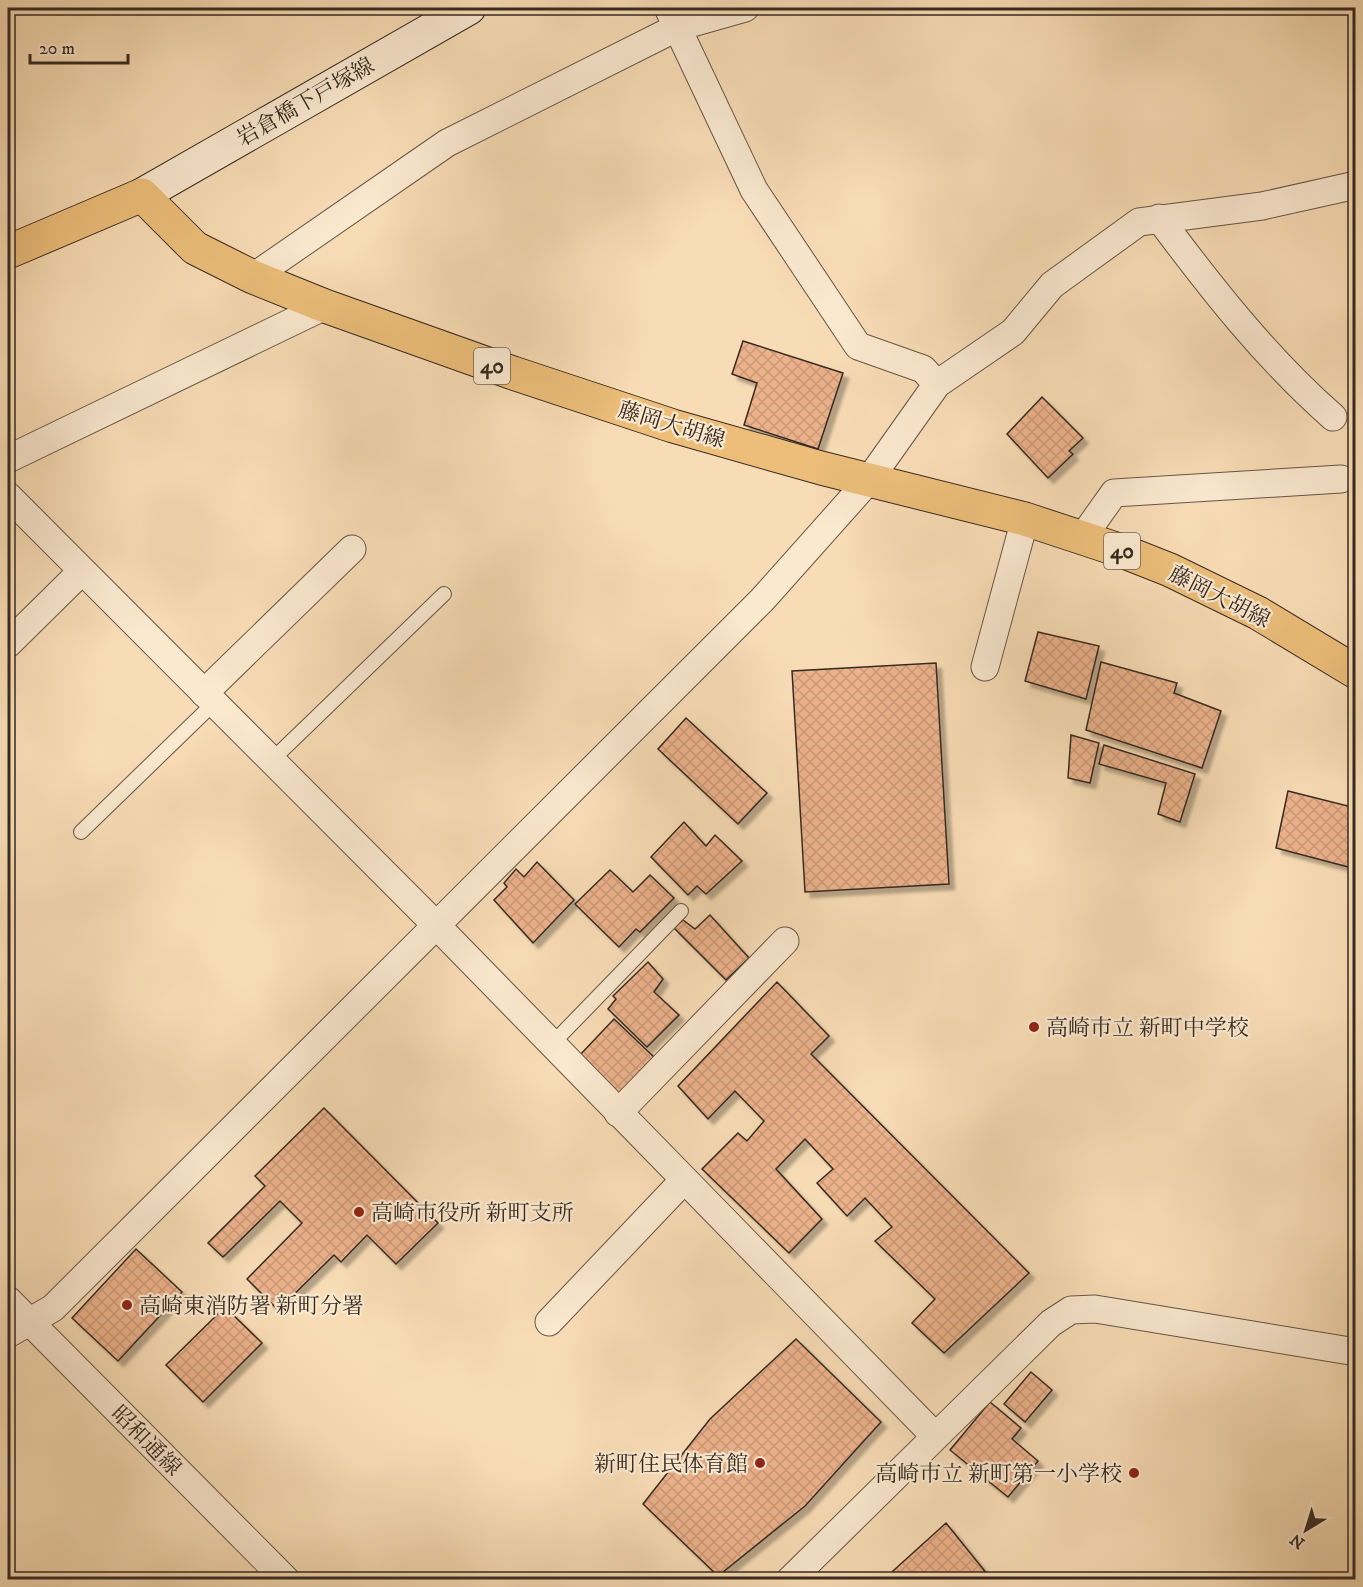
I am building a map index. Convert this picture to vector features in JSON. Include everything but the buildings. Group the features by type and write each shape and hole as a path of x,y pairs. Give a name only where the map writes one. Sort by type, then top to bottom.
{"main road":[{"path":"8,252 142,195"},
{"name":"藤岡大胡線","path":"142,195 195,248 253,277 325,306 513,373 673,426 869,480 1025,519 1082,538 1180,575 1258,613 1356,672"}],"street":[{"name":"岩倉橋下戸塚線","path":"142,195 469,8"},
{"path":"253,277 447,143 673,17 745,8"},
{"path":"673,17 754,190 858,346 923,369 937,384"},
{"path":"19,1328 53,1308 762,600 869,480 937,384 1013,332 1052,285 1139,222 1262,206 1356,185"},
{"path":"1159,218 1220,297 1290,379 1333,417"},
{"path":"8,459 325,306"},
{"path":"1082,538 1114,493 1341,478"},
{"path":"8,496 437,926 934,1435"},
{"path":"985,667 1025,519"},
{"path":"209,698 352,549"},
{"path":"8,644 82,571"},
{"path":"618,1113 785,941"},
{"path":"549,1322 684,1180"},
{"name":"昭和通線","path":"8,1300 19,1328 286,1580"},
{"path":"790,1580 934,1435 1051,1323 1071,1310 1095,1309 1356,1352"}],"lane":[{"path":"272,760 444,594"},
{"path":"81,832 209,698"},
{"path":"552,1044 681,911"}],"place":[{"name":"高崎市立 新町中学校","path":"1034,1027"},
{"name":"高崎市役所 新町支所","path":"359,1212"},
{"name":"高崎東消防署 新町分署","path":"127,1305"},
{"name":"新町住民体育館","path":"760,1463"},
{"name":"高崎市立 新町第一小学校","path":"1134,1473"}]}
